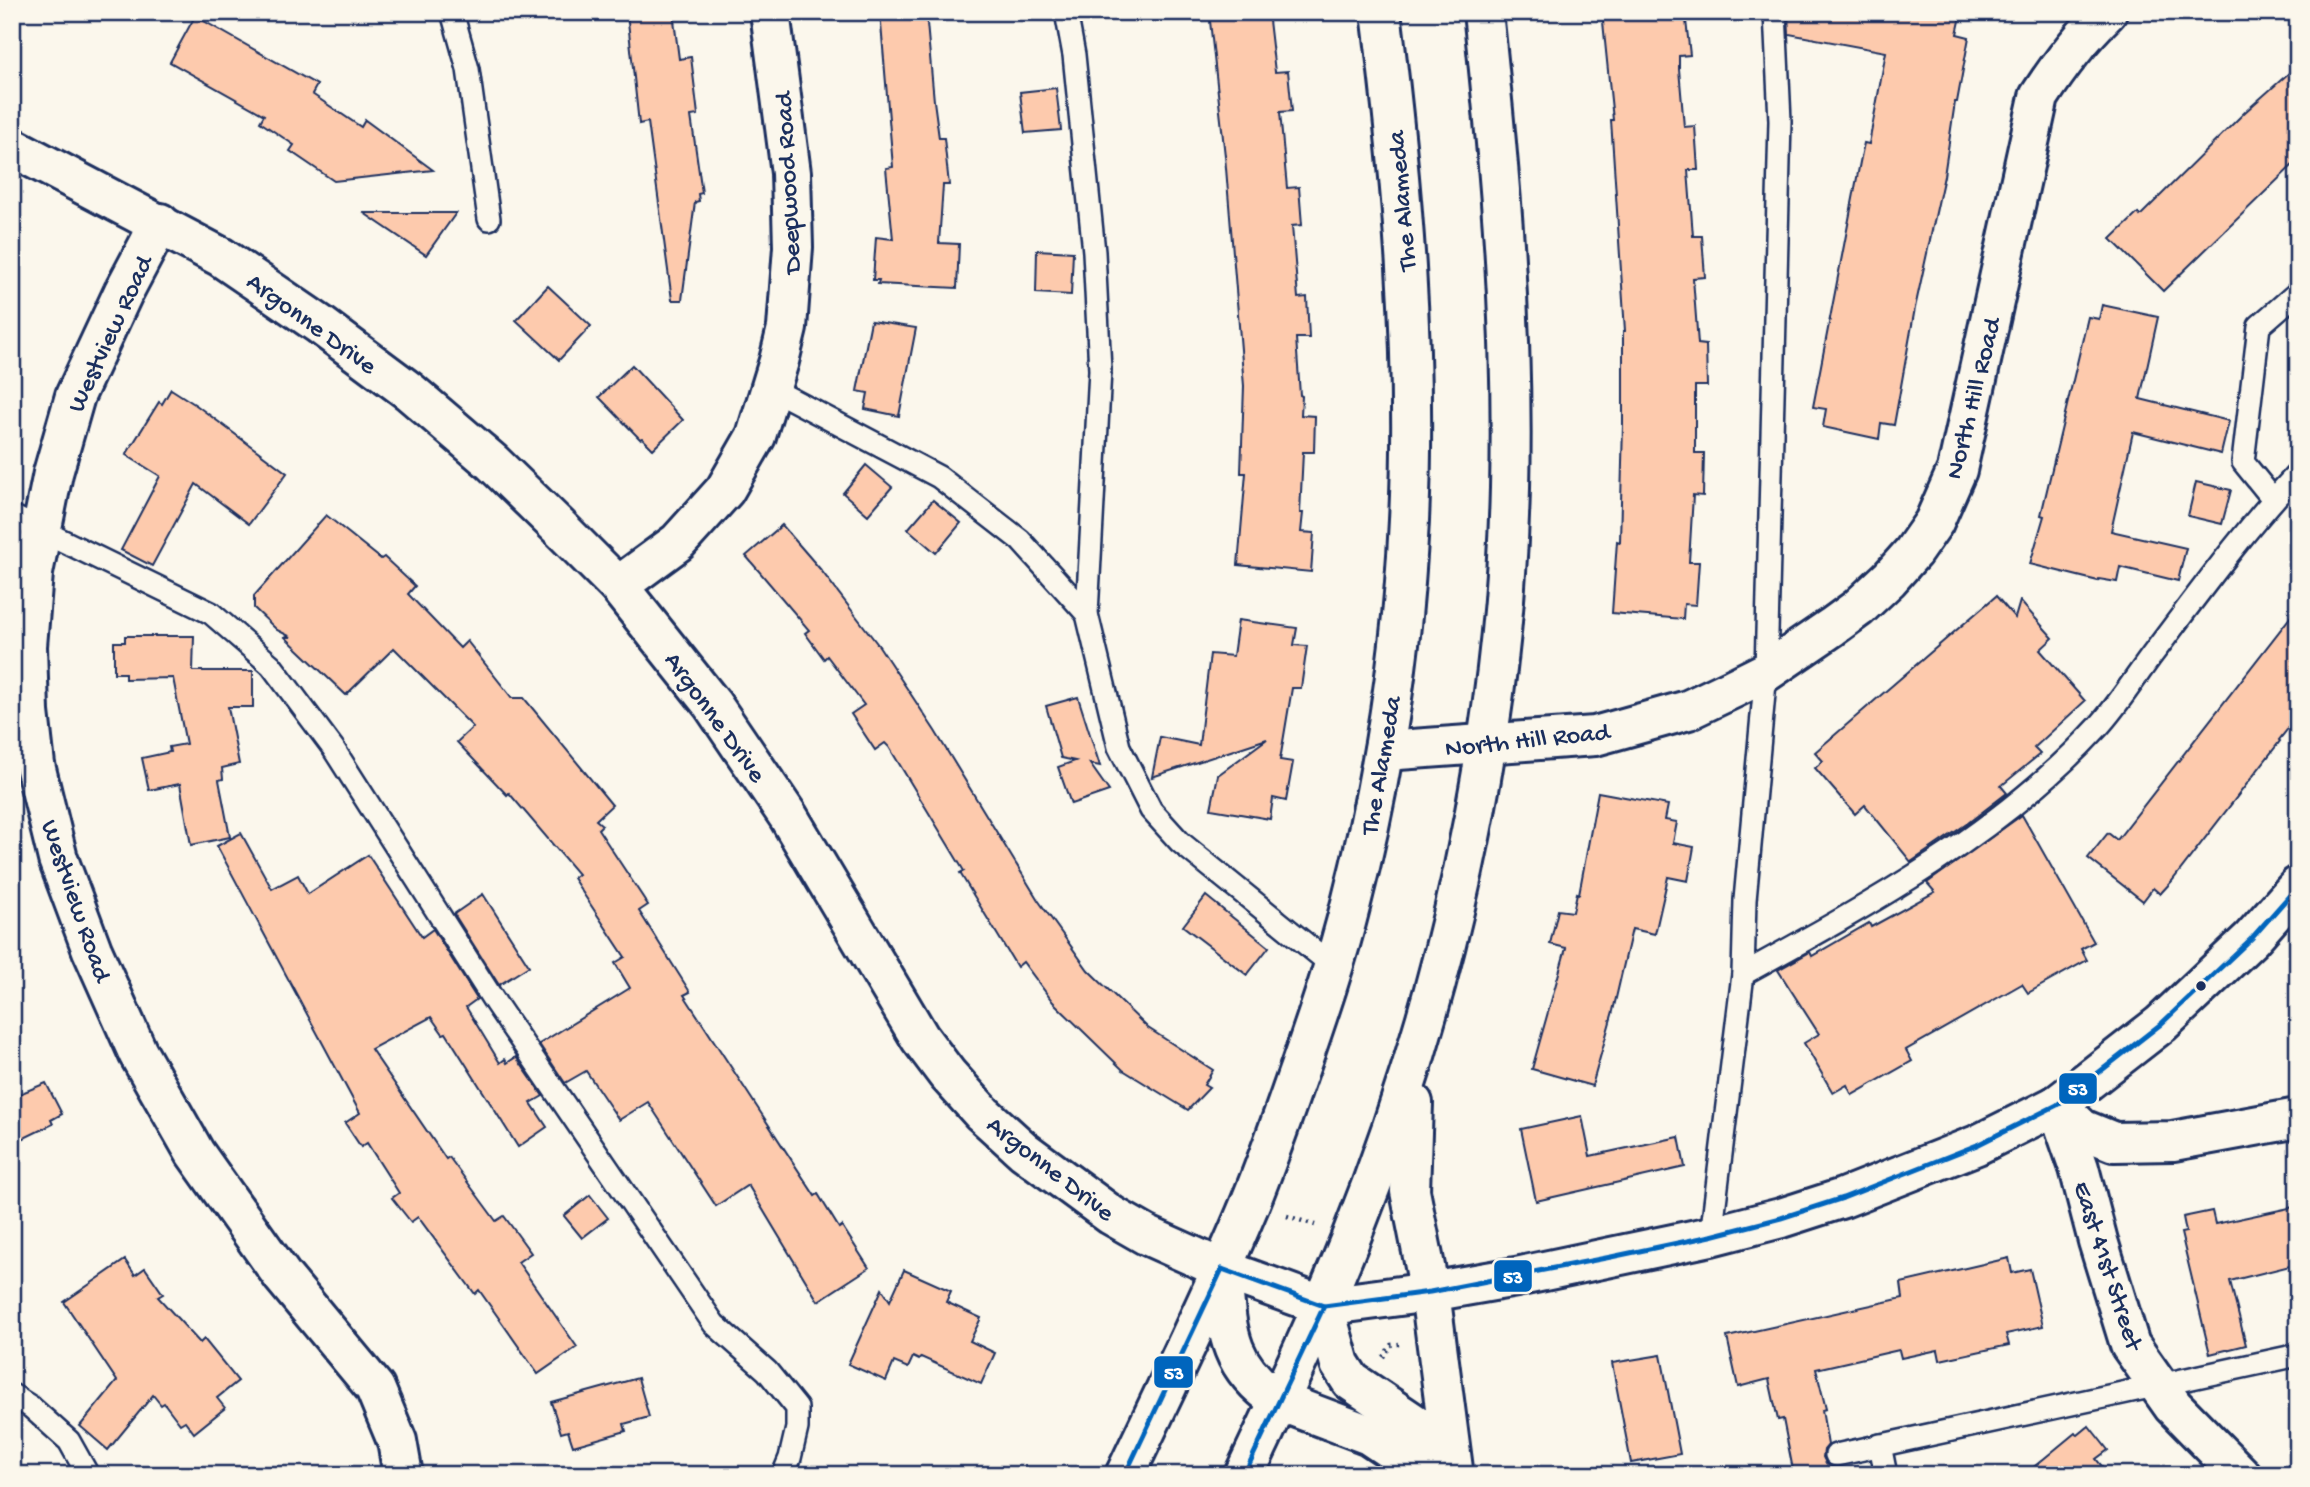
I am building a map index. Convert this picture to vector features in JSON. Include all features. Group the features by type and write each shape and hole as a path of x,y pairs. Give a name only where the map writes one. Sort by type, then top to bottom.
{"main road":[{"name":"Deepwood Road","path":"618,586 678,542 725,490 756,436 772,389 788,328 793,247 791,173 770,12"},
{"name":"The Alameda","path":"1125,1475 1222,1269 1280,1125 1333,966 1366,841 1384,751 1403,596 1409,521 1410,440 1402,194 1381,12"},
{"path":"1244,1475 1324,1306 1378,1165 1416,1047 1455,908 1486,745 1505,583 1510,491 1511,385 1499,164 1483,12"},
{"name":"North Hill Road","path":"1384,751 1595,736 1688,710 1766,672 1858,608 1913,552 1934,522 1957,470 2039,97 2065,58 2107,12"},
{"name":"Argonne Drive","path":"12,146 231,262 319,324 409,391 492,462 618,586 712,704 788,816 920,1038 947,1074 982,1113 1024,1151 1060,1180 1146,1235 1222,1269 1324,1306 1516,1277 1711,1236 1794,1214 1895,1179 2057,1105 2161,1024 2198,991 2251,939 2298,886"},
{"name":"Westview Road","path":"160,223 123,293 75,396 27,523 33,573 27,646 29,712 35,765 58,859 92,950 138,1054 195,1153 283,1277 375,1388 397,1441 403,1475"},
{"path":"1416,1047 1409,1156 1410,1191 1430,1292 1451,1475"},
{"path":"2057,1105 2082,1129 2114,1142 2173,1141 2298,1118"},
{"name":"East 41st Street","path":"2057,1105 2079,1168 2130,1345 2173,1406 2241,1475"},
{"path":"1222,1269 1227,1329 1237,1357 1254,1381 1279,1401 1369,1435 1396,1453 1412,1475"},
{"path":"1324,1306 1340,1364 1351,1381 1415,1424 1437,1450 1451,1475"}],"lane":[{"path":"452,12 468,69 489,219"},
{"path":"1066,12 1074,55 1094,253 1100,370 1087,614 1119,747 1151,810 1180,842 1333,966"},
{"path":"1711,1236 1743,974 1745,900 1766,672 1780,121 1776,12"},
{"path":"2273,499 2243,462 2259,326 2298,292"},
{"path":"772,389 939,477 1020,540 1087,614"},
{"path":"1743,974 1847,916 1981,831 2036,787 2099,726 2273,499 2298,473"},
{"path":"27,523 211,613 271,665 333,748 496,1004 713,1324 767,1371 797,1408 797,1429 783,1475"},
{"path":"1836,1455 2298,1355"},
{"path":"12,1395 31,1407 69,1441 88,1475"},
{"path":"1880,1445 1886,1475"}],"path":[{"path":"1282,1214 1326,1228"},
{"path":"1378,1363 1391,1345 1402,1343"}],"building":[{"path":"627,12 673,12 679,59 691,57 698,115 691,116 702,193 698,194 699,201 695,202 682,300 672,300 648,122 639,124"},
{"path":"880,12 926,12 934,101 939,138 944,138 949,185 943,185 939,243 959,244 957,288 878,284 879,280 873,280 876,237 893,239 886,168 893,167"},
{"path":"1209,12 1268,12 1275,72 1288,71 1292,111 1280,112 1287,188 1299,187 1302,225 1292,226 1298,298 1307,297 1309,338 1296,338 1302,396 1301,415 1315,416 1314,452 1303,452 1300,513 1303,513 1301,532 1314,533 1311,572 1238,565 1246,473 1241,473 1244,386 1225,156"},
{"path":"1602,12 1685,12 1690,55 1679,56 1679,69 1684,127 1695,126 1698,170 1688,170 1693,236 1702,236 1705,277 1693,278 1698,344 1706,345 1707,386 1695,386 1695,453 1704,453 1703,496 1693,495 1689,562 1699,562 1696,605 1684,604 1683,619 1612,613 1617,541 1620,542 1625,331 1613,120"},
{"path":"1788,12 1962,12 1957,34 1969,37 1894,425 1881,423 1879,439 1823,427 1826,409 1813,407 1860,162 1864,143 1869,144 1886,52 1789,34"},
{"path":"195,16 317,85 312,94 361,127 365,120 433,170 334,181 290,151 294,145 260,122 264,115 170,62"},
{"path":"2298,65 2298,160 2163,291 2111,239 2138,213 2140,216 2245,112"},
{"path":"1056,88 1061,130 1025,133 1020,92"},
{"path":"364,213 456,213 426,255"},
{"path":"1037,250 1073,252 1071,295 1036,293"},
{"path":"548,286 591,326 559,360 516,320"},
{"path":"2102,305 2158,317 2140,399 2229,421 2221,454 2133,432 2111,531 2186,548 2178,581 2120,567 2117,582 2098,581 2030,564 2044,516 2041,515 2088,317 2099,319"},
{"path":"871,321 916,328 899,416 865,409 868,393 857,391"},
{"path":"632,365 683,420 653,449 599,397"},
{"path":"171,389 287,473 249,524 196,484 152,566 121,550 160,476 126,455 159,402 162,404"},
{"path":"866,465 892,487 868,515 843,493"},
{"path":"2196,482 2231,490 2222,524 2188,516"},
{"path":"933,500 961,523 936,553 908,529"},
{"path":"326,515 381,559 384,557 415,586 408,594 460,648 467,641 512,698 524,698 612,805 596,820 602,825 598,829 648,905 639,911 690,992 684,995 815,1196 818,1194 839,1228 842,1226 869,1268 818,1301 748,1185 716,1206 648,1102 619,1120 586,1071 565,1083 539,1044 630,988 615,963 625,957 573,878 578,874 509,793 507,795 457,742 473,727 394,648 346,695 285,637 291,637 277,630 254,608 254,596"},
{"path":"782,525 820,569 879,646 935,731 1038,900 1088,970 1148,1028 1213,1070 1204,1085 1209,1088 1188,1110 1123,1070 1053,1002 1023,962 1017,967 960,873 964,871 889,747 885,743 875,750 851,714 864,705 827,656 824,659 805,633 809,630 746,556"},
{"path":"1996,596 2015,618 2020,601 2053,638 2040,650 2085,701 2034,748 2040,754 2001,786 2007,793 1911,862 1865,805 1855,814 1815,768 1823,761 1815,752"},
{"path":"2298,607 2298,716 2172,881 2160,894 2153,888 2143,901 2088,858 2108,833 2117,840"},
{"path":"1238,620 1297,628 1294,645 1307,646 1301,688 1292,688 1280,760 1293,762 1286,801 1273,798 1270,819 1211,809 1218,775 1267,739 1152,777 1160,737 1199,745 1210,654 1233,656"},
{"path":"125,636 194,636 193,671 253,671 253,707 228,707 239,764 222,768 223,779 219,780 230,837 191,845 180,784 149,790 142,758 170,752 169,747 186,744 173,678 125,679 125,673 114,673 114,642 125,642"},
{"path":"1078,697 1100,766 1090,764 1109,791 1071,804 1058,767 1075,761 1061,758 1046,706"},
{"path":"1598,792 1668,805 1665,820 1677,822 1673,843 1694,847 1688,881 1668,877 1655,934 1632,929 1592,1086 1532,1069 1566,948 1550,944 1558,910 1573,912 1577,893 1579,894"},
{"path":"2022,815 2094,942 2081,949 2087,960 2028,993 2022,984 1906,1050 1912,1061 1852,1095 1847,1085 1833,1093 1804,1043 1819,1034 1778,970 1810,952 1812,956 1869,923 1871,927 1935,892 1927,883"},
{"path":"241,833 272,889 298,875 308,894 368,855 422,937 433,929 477,999 466,1007 500,1063 505,1059 507,1063 516,1057 543,1096 531,1103 547,1127 518,1147 446,1033 443,1034 431,1017 371,1049 446,1159 449,1157 496,1221 504,1216 531,1253 518,1262 577,1347 538,1374 479,1290 475,1294 418,1217 411,1222 392,1198 399,1193 367,1143 361,1147 345,1123 360,1113 217,846"},
{"path":"483,894 529,966 499,985 454,914"},
{"path":"1206,896 1269,947 1247,975 1183,926"},
{"path":"46,1083 62,1114 51,1120 53,1124 12,1144 12,1097"},
{"path":"1582,1116 1590,1156 1679,1137 1685,1167 1536,1201 1521,1129"},
{"path":"590,1195 608,1218 582,1238 564,1216"},
{"path":"2298,1206 2298,1264 2230,1281 2246,1345 2210,1354 2181,1233 2186,1232 2183,1217 2212,1211 2215,1224"},
{"path":"2009,1258 2012,1273 2030,1269 2043,1326 2006,1334 2009,1345 1940,1360 1938,1350 1901,1358 1899,1350 1816,1369 1826,1409 1822,1410 1828,1445 1823,1457 1832,1467 1834,1475 1794,1475 1783,1419 1778,1420 1769,1379 1738,1387 1727,1337 1903,1298 1901,1283"},
{"path":"125,1260 135,1275 145,1268 163,1294 158,1297 200,1343 204,1339 238,1381 217,1398 225,1408 194,1433 185,1421 180,1424 164,1403 161,1405 153,1395 108,1450 80,1426 117,1381 64,1302"},
{"path":"904,1270 951,1291 946,1302 981,1318 970,1341 995,1353 981,1384 921,1357 919,1360 913,1357 908,1368 894,1362 886,1381 848,1364 882,1289 890,1301"},
{"path":"1661,1355 1680,1454 1631,1463 1612,1363"},
{"path":"638,1378 649,1417 624,1424 626,1431 573,1446 568,1431 561,1433 551,1402"},
{"path":"2089,1426 2108,1450 2096,1459 2109,1475 2024,1475 2075,1433 2078,1435"}],"transit line":[{"name":"53","path":"1222,1269 1324,1306 1430,1292 1611,1257 1711,1236 1843,1198 1977,1145 2057,1105 2161,1024 2251,939 2298,886"},
{"name":"53","path":"1125,1475 1222,1269"},
{"name":"53","path":"1244,1475 1324,1306"}]}
